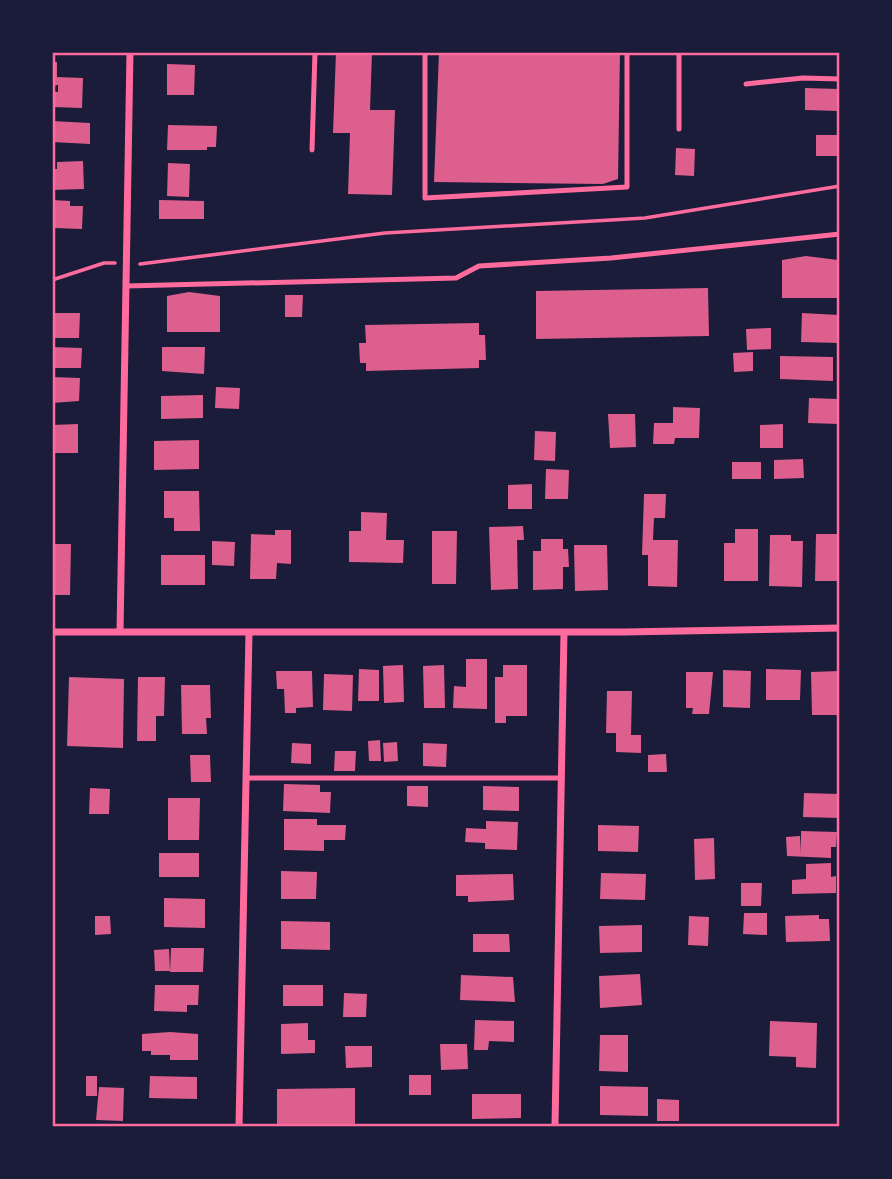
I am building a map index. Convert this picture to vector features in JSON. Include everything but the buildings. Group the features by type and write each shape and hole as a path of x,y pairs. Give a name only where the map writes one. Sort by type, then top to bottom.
{"street":[{"path":"120,632 130,52"},
{"path":"52,632 564,632 839,628"},
{"path":"555,1126 564,632"},
{"path":"239,1126 249,633"}],"lane":[{"path":"312,150 315,52"},
{"path":"425,52 425,198 627,187 627,52"},
{"path":"679,52 679,129"},
{"path":"746,83 803,78 839,79"},
{"path":"126,286 456,278 479,266 624,257 839,234"},
{"path":"247,778 562,778"}],"path":[{"path":"137,264 385,233 645,218 839,186"},
{"path":"52,280 79,274 95,266 114,263"}]}
